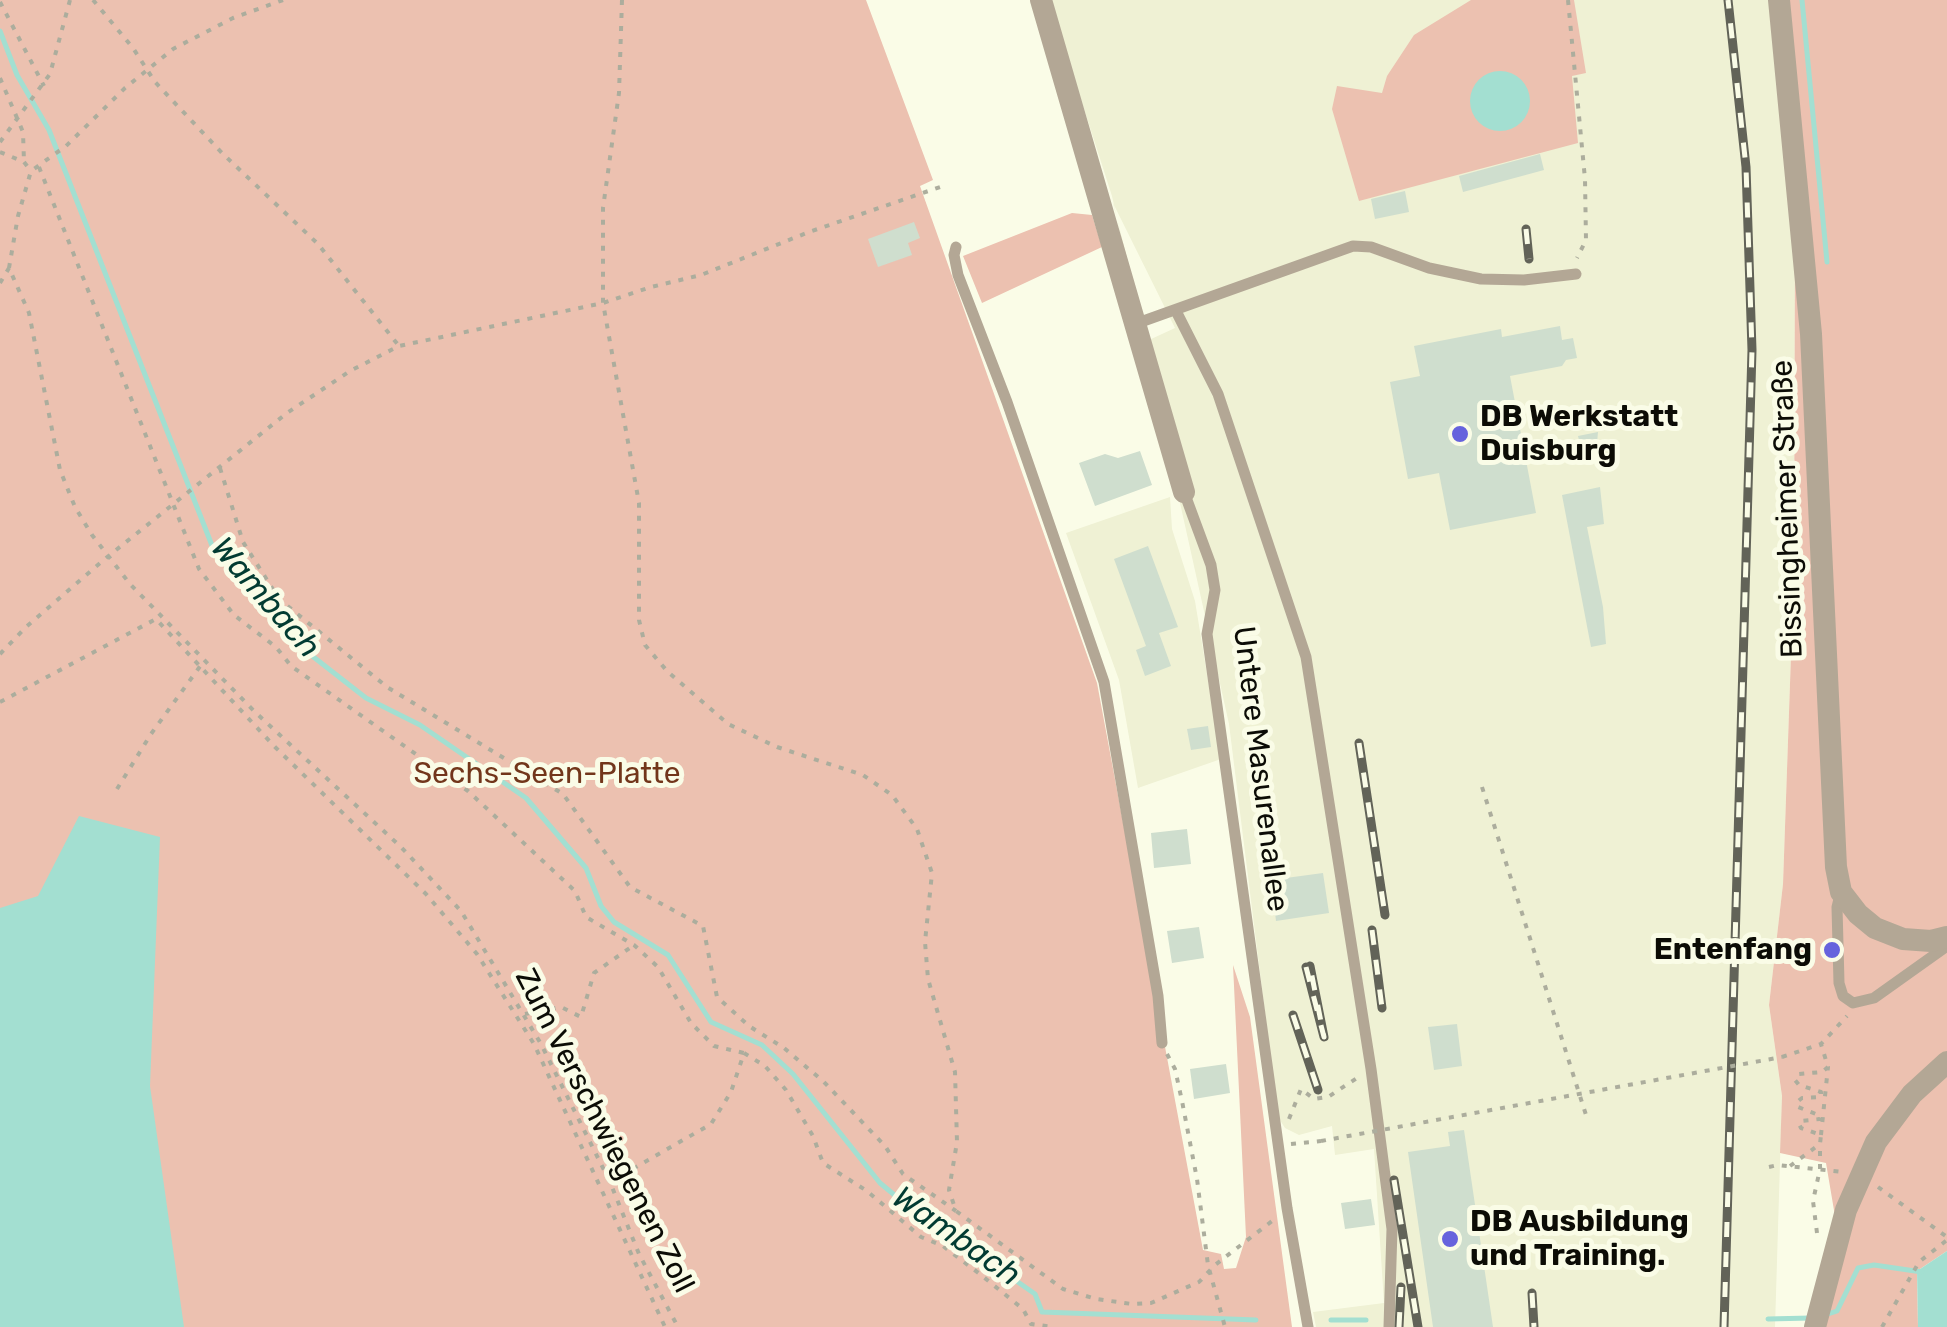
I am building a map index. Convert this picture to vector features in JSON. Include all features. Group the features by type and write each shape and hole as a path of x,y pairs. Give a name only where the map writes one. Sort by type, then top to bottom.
{"street":[{"name":"Untere Masurenallee","path":"1041,0 1184,492"},
{"name":"Bissingheimer Straße","path":"1779,0 1811,334 1831,790 1841,892"},
{"path":"1841,892 1875,928 1903,939 1947,937"},
{"path":"1815,1327 1835,1247 1860,1174 1891,1120 1947,1062"}],"lane":[{"path":"1135,324 1353,246 1366,245 1429,268 1481,279 1524,280 1575,267"},
{"path":"956,246 955,265 1008,402 1104,682 1152,958 1162,1044"},
{"path":"1176,311 1218,394 1306,657 1392,1229 1389,1327"},
{"name":"Untere Masurenallee","path":"1184,492 1211,565 1215,590 1207,634 1287,1208 1308,1327"},
{"path":"1841,892 1837,908 1839,983 1852,1003 1874,998 1947,946"}],"path":[{"path":"0,142 43,89 70,0"},
{"path":"94,0 210,141 318,244 399,346"},
{"path":"0,283 10,268 30,171 66,146 147,69 190,39 282,0"},
{"path":"622,0 619,94 603,208 603,303 639,504 639,620 646,645 667,671 728,724 778,747 845,768 879,785 904,808 924,843 932,874 925,942 928,979 956,1083 957,1142 948,1190 956,1211"},
{"path":"1568,0 1586,179 1586,240 1575,267"},
{"path":"0,2 43,89"},
{"path":"0,78 23,132 24,162 30,171"},
{"path":"0,152 24,162"},
{"path":"39,166 199,569 234,615 276,646 291,666 468,791 575,891 586,918 634,945 658,968 691,1023 714,1046 744,1054 765,1066 786,1090 813,1136 823,1163 868,1192 921,1237 943,1246 981,1274 1023,1309 1030,1324 1053,1327"},
{"path":"0,654 106,558 288,413 350,371 399,346 603,303 650,286 701,275 808,232 943,186"},
{"path":"10,268 29,312 60,470 74,506 106,558 275,748 426,894 477,954 534,1044 665,1327"},
{"path":"220,468 243,542 279,599 387,686 563,794 630,887 703,926 717,996 748,1026 784,1048 824,1082 885,1146 903,1174 1039,1274 1079,1295 1114,1302 1151,1303 1200,1282 1287,1208"},
{"path":"0,702 156,619 202,664"},
{"path":"117,789 202,664"},
{"name":"Zum Verschwiegenen Zoll","path":"202,664 438,884 460,911 525,1014 678,1327"},
{"path":"1482,786 1586,1115"},
{"path":"525,1014 561,1007 581,1017 594,974 634,945"},
{"path":"1279,1145 1321,1141 1782,1056 1820,1044 1839,1028 1852,1003"},
{"path":"1162,1044 1175,1069 1210,1273 1225,1327"},
{"path":"1820,1044 1828,1068 1820,1169 1813,1201 1814,1224 1818,1237 1835,1247"},
{"path":"610,1182 710,1124 730,1092 744,1054"},
{"path":"1821,1135 1801,1128 1801,1120 1820,1116 1797,1102 1822,1096 1822,1092 1798,1085 1795,1080 1799,1074 1828,1068"},
{"path":"1285,1128 1301,1089 1314,1099 1328,1096 1370,1069"},
{"path":"1790,1166 1820,1144"},
{"path":"1770,1168 1790,1166 1860,1174 1947,1238 1919,1262 1882,1327"}],"shaded area":[{"path":"1049,0 1771,0 1795,237 1794,569 1783,884 1769,1005 1782,1096 1775,1327 1316,1327 1313,1312 1384,1303 1374,1149 1335,1155 1332,1126 1299,1135 1285,1128 1278,1117 1229,724 1117,219 1148,340 1175,328 1112,196"},
{"path":"1170,497 1172,529 1195,601 1221,759 1138,788 1119,680 1066,533"}],"green space":[{"name":"Sechs-Seen-Platte","path":"0,0 866,0 933,180 920,186 1097,683 1203,1250 1221,1254 1224,1269 1236,1268 1246,1237 1233,965 1250,1017 1292,1327 0,1327"},
{"path":"1471,0 1574,0 1586,73 1572,76 1578,143 1359,201 1332,109 1337,86 1382,93 1387,76 1414,35"},
{"path":"1771,0 1947,0 1947,1251 1917,1271 1918,1327 1822,1327 1836,1222 1826,1163 1780,1153 1782,1096 1769,1005 1783,884 1794,569 1795,237"},
{"path":"1072,213 1092,215 1102,247 982,303 963,256"}],"water":[{"path":"1500,71 1521,80 1530,101 1521,122 1500,131 1479,122 1470,101 1479,80"},
{"path":"79,816 160,837 150,1086 184,1327 0,1327 0,908 38,896"},
{"path":"1947,1251 1947,1327 1918,1327 1917,1271"}],"building":[{"path":"1540,154 1544,170 1463,192 1459,176"},
{"path":"1405,191 1409,212 1375,219 1371,199"},
{"path":"914,222 920,238 908,243 912,255 878,267 868,239"},
{"name":"DB Werkstatt Duisburg","path":"1560,326 1562,340 1573,338 1577,358 1566,360 1562,366 1510,376 1536,513 1450,530 1439,473 1408,479 1390,382 1420,376 1414,346 1501,329 1502,337"},
{"path":"1598,432 1596,455 1583,457 1578,436"},
{"path":"1140,451 1152,485 1095,506 1079,463 1105,454 1118,458"},
{"path":"1600,487 1604,524 1587,527 1606,644 1591,647 1562,495"},
{"path":"1148,546 1178,627 1159,633 1171,666 1145,676 1136,650 1146,646 1114,559"},
{"path":"1208,726 1211,747 1191,750 1187,729"},
{"path":"1187,829 1191,864 1154,868 1151,833"},
{"path":"1323,873 1329,913 1276,921 1271,880"},
{"path":"1199,927 1204,958 1172,963 1167,931"},
{"path":"1457,1024 1462,1066 1434,1070 1428,1027"},
{"path":"1226,1064 1230,1093 1194,1099 1190,1069"},
{"name":"DB Ausbildung und Training.","path":"1464,1130 1493,1327 1433,1327 1408,1152 1450,1146 1448,1132"},
{"path":"1371,1199 1375,1225 1345,1229 1341,1203"}],"waterway":[{"path":"1802,0 1827,262"},
{"name":"Wambach","path":"0,31 17,75 49,130 213,548 293,641 366,698 420,725 526,798 586,868 601,906 614,922 668,955 711,1022 762,1045 793,1074 880,1183 909,1207 942,1221 1035,1294 1042,1312 1256,1320"},
{"name":"Wambach","path":"1825,1315 1837,1311 1858,1268 1874,1265 1922,1272"},
{"name":"Wambach","path":"1768,1319 1810,1318"},
{"name":"Wambach","path":"1331,1320 1366,1320"}],"railway":[{"path":"1724,1327 1752,350 1746,167 1728,0"},
{"path":"1526,229 1529,259"},
{"path":"1359,743 1385,915"},
{"path":"1372,930 1382,1008"},
{"path":"1306,967 1324,1037 1310,966"},
{"path":"1293,1015 1318,1090"},
{"path":"1394,1180 1418,1327"},
{"path":"1399,1327 1401,1287"},
{"path":"1532,1293 1534,1327"}],"place":[{"name":"DB Werkstatt Duisburg","path":"1460,434"},
{"name":"Entenfang","path":"1832,950"},
{"name":"DB Ausbildung und Training.","path":"1450,1239"}]}
